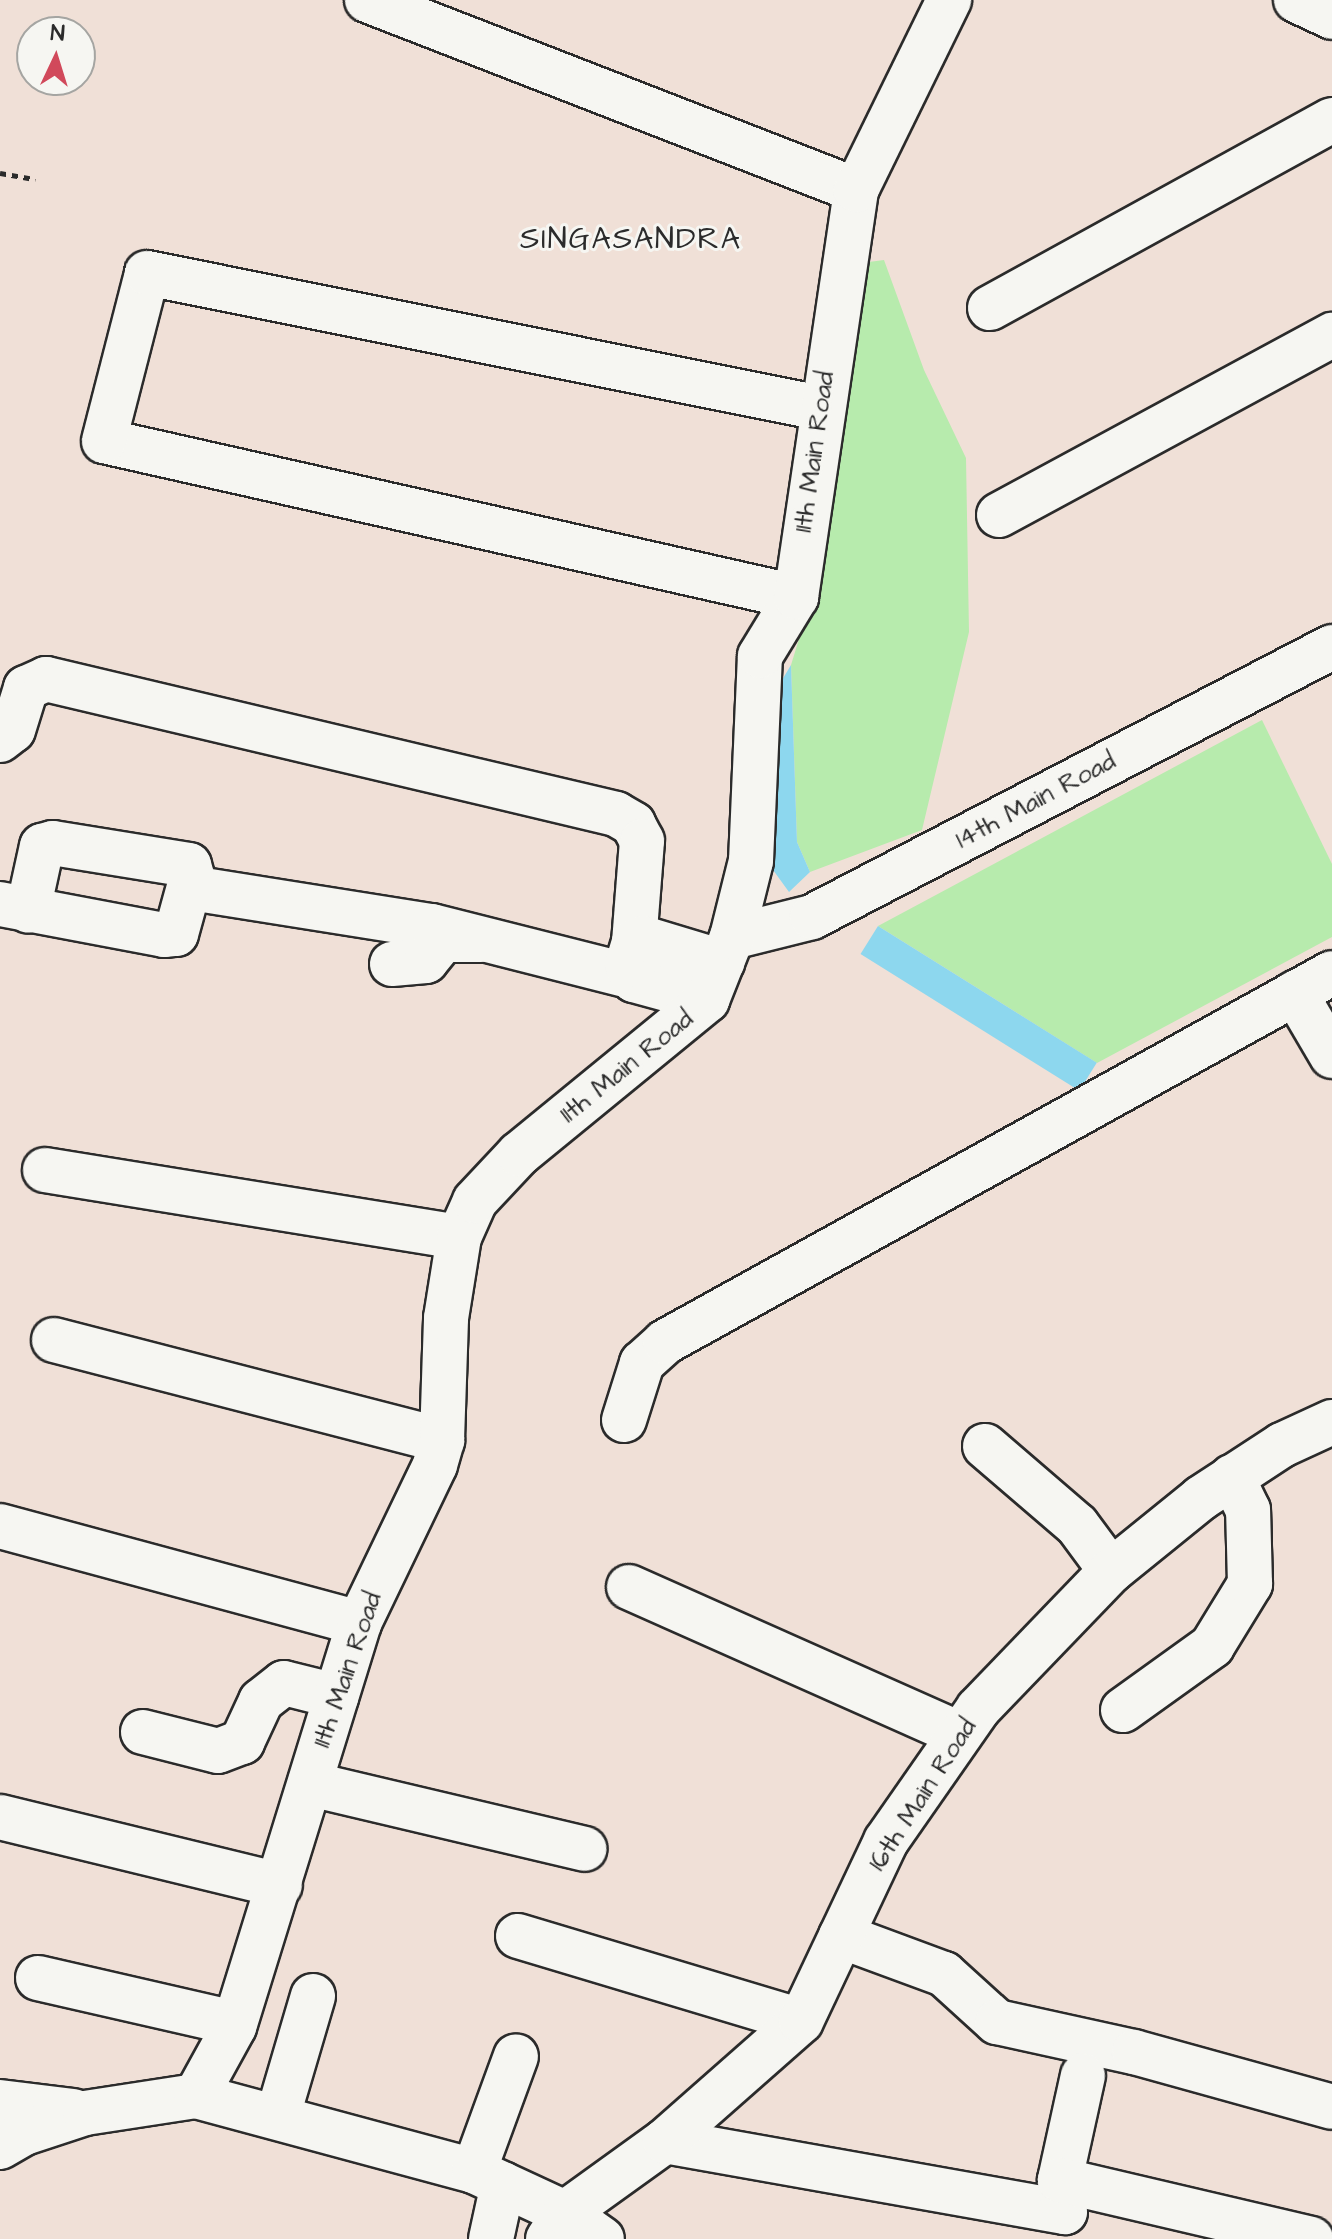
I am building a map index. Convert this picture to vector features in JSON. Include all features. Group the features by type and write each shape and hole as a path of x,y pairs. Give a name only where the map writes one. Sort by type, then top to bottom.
{"street":[{"path":"367,0 856,190"},
{"name":"11th Main Road","path":"196,2096 235,2023 359,1623 435,1465 442,1440 446,1318 459,1237 475,1201 497,1174 721,966 751,861 778,629 820,408 856,190 949,0"},
{"path":"1296,0 1332,17"},
{"path":"990,308 1332,120"},
{"path":"778,629 104,441 147,273 820,408"},
{"path":"999,515 1332,335"},
{"name":"14th Main Road","path":"721,966 1332,647"},
{"path":"0,740 13,730 26,688 46,679 616,814 633,824 642,841 632,959"},
{"path":"53,843 189,865 191,888 176,934 14,907 42,846 53,843"},
{"path":"191,888 408,942 487,940 632,959"},
{"path":"632,959 643,938 721,966"},
{"path":"624,1420 642,1363 665,1342 1117,1089 1314,983 1332,1056"},
{"path":"45,1170 459,1237"},
{"path":"54,1340 442,1440"},
{"name":"16th Main Road","path":"557,2226 665,2141 801,2021 886,1841 957,1733 1111,1571 1232,1477 1282,1445 1332,1422"},
{"path":"985,1446 1077,1525 1111,1571"},
{"path":"1123,1710 1212,1646 1250,1584 1248,1510 1232,1477"},
{"path":"0,1526 359,1623"},
{"path":"629,1587 957,1733"},
{"path":"143,1732 218,1751 242,1742 261,1701 284,1683 336,1696"},
{"path":"310,1784 584,1849"},
{"path":"0,1817 280,1885"},
{"path":"518,1936 801,2021"},
{"path":"841,1936 944,1974 997,2022 1011,2027 1134,2052 1332,2107"},
{"path":"38,1978 235,2023"},
{"path":"278,2115 313,1996"},
{"path":"491,2239 488,2178 516,2056"},
{"path":"1062,2210 1083,2075"},
{"path":"0,2147 85,2113 196,2096 278,2115 488,2178 557,2226 602,2239"},
{"path":"0,2102 85,2113"},
{"path":"665,2141 1062,2210 1311,2239"}],"path":[{"path":"0,173 35,179"}],"green space":[{"path":"884,260 924,370 966,458 969,632 922,830 810,872 797,842 791,665 826,551 861,263"},
{"path":"1262,720 1332,864 1332,937 1097,1063 878,926"}],"water":[{"path":"791,665 797,842 810,872 789,892 768,863 764,710"},
{"path":"878,926 1097,1063 1079,1091 861,954"}],"district":[{"name":"SINGASANDRA","path":"631,239"}]}
